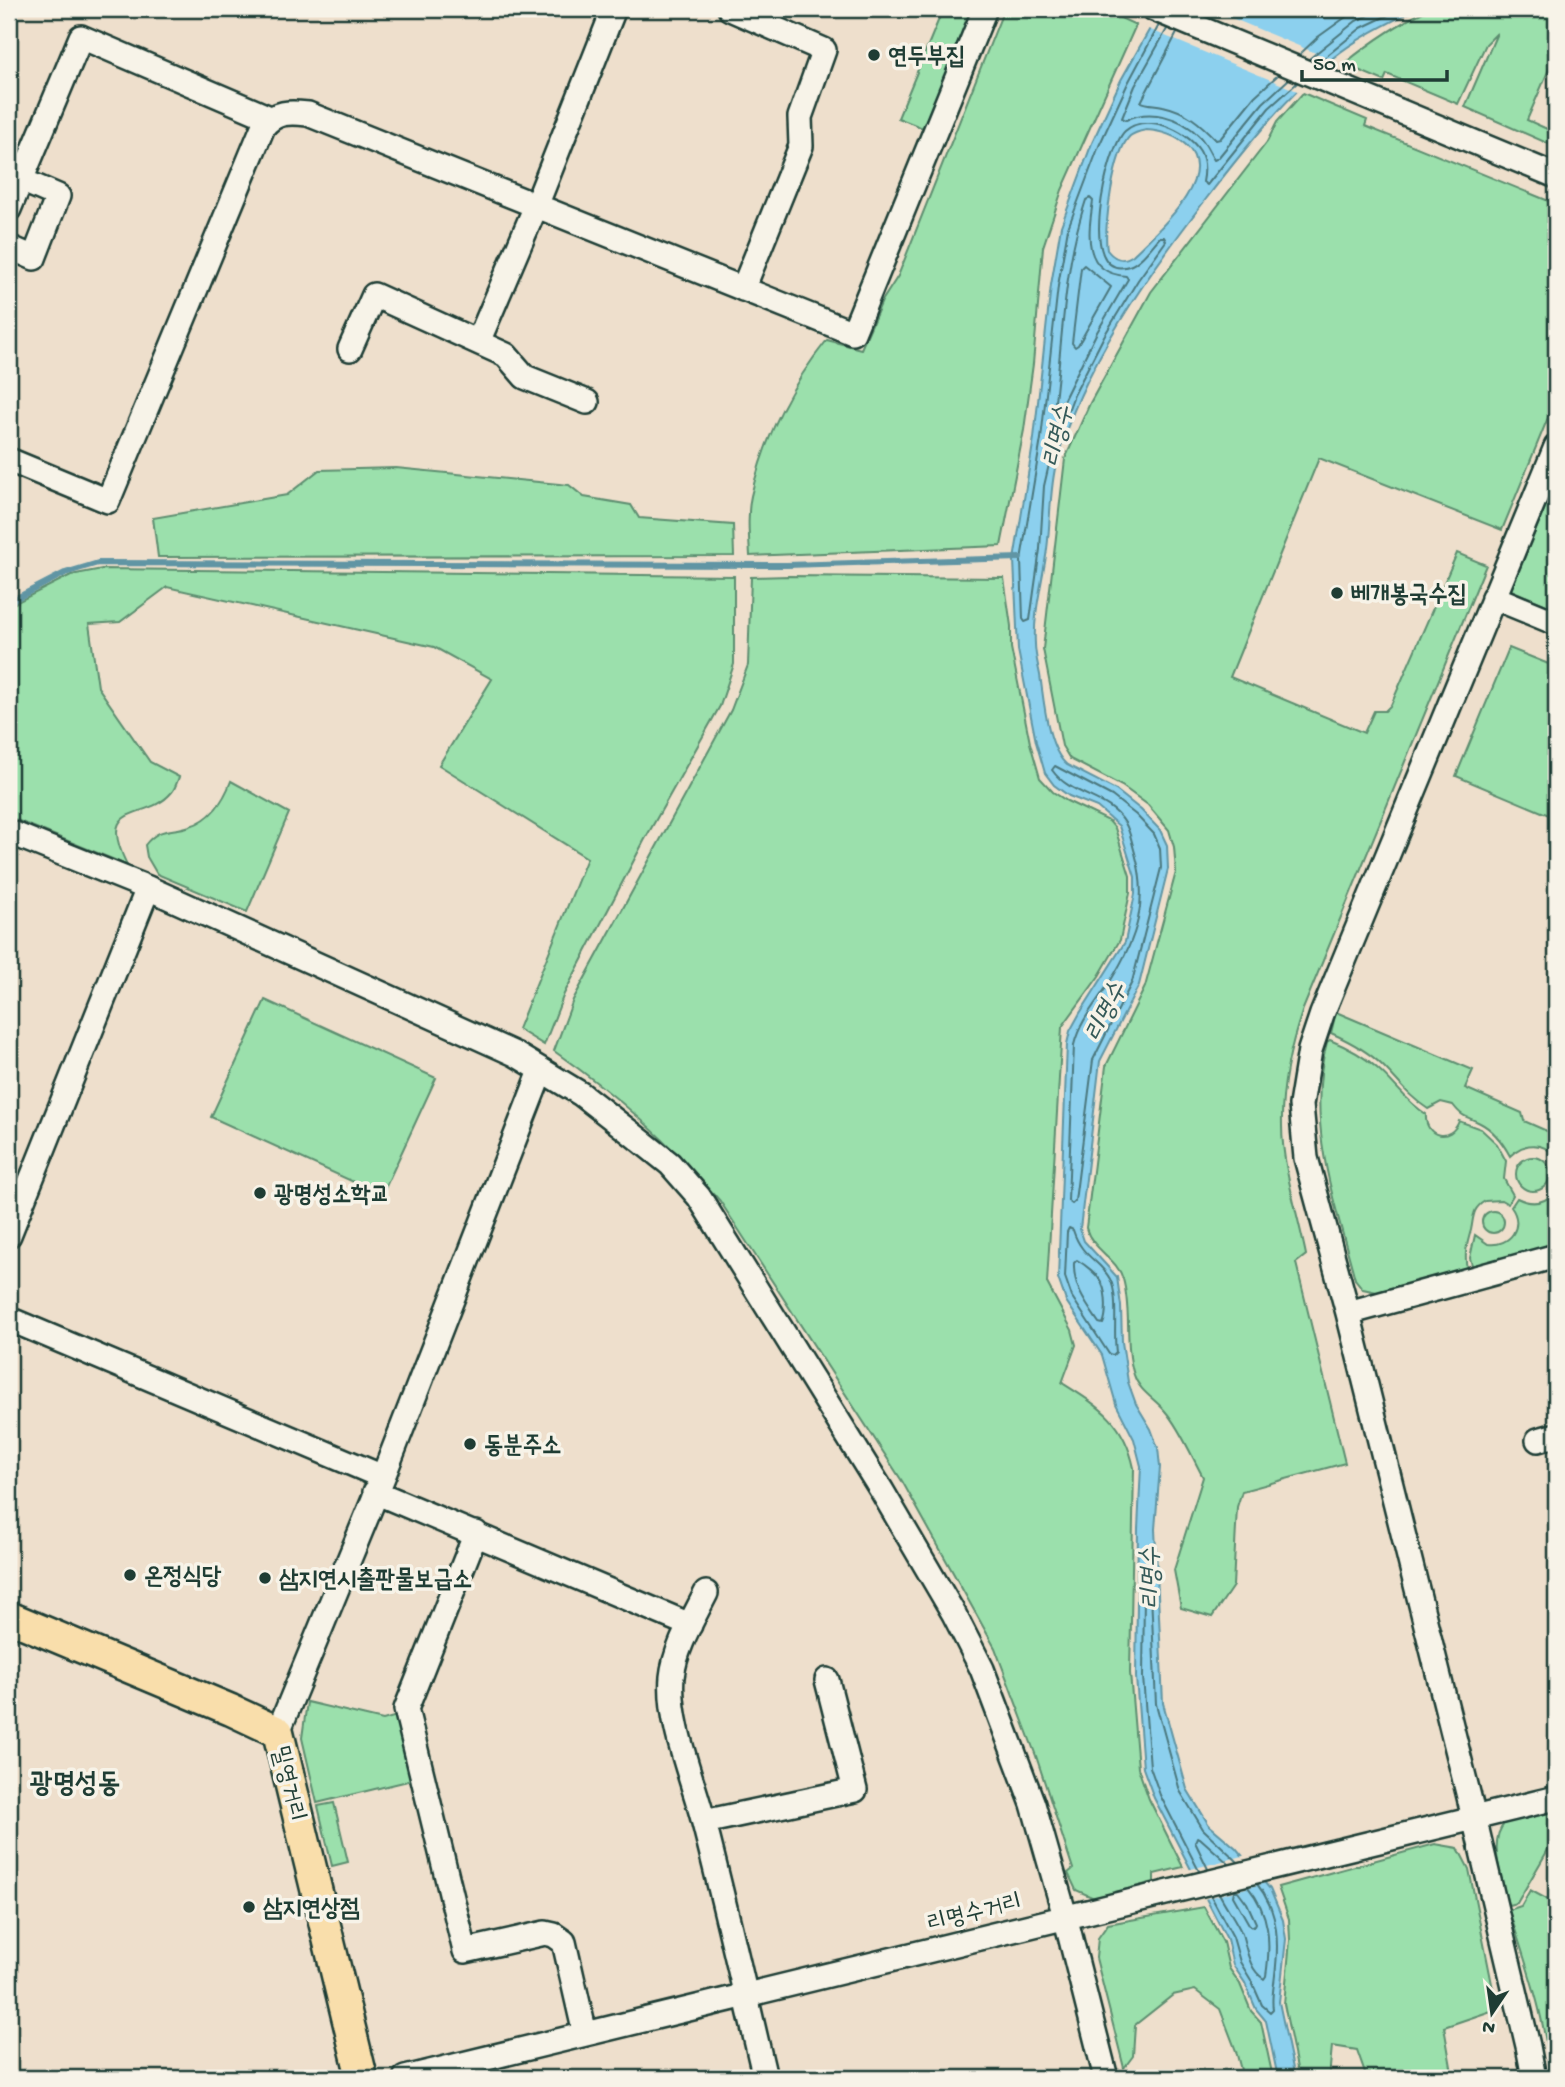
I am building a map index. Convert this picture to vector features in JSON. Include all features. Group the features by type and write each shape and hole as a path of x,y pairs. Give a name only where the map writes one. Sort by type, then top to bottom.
{"main road":[{"name":"밀영거리","path":"9,1617 278,1732 362,2078"}],"street":[{"path":"478,342 536,206 614,9"},
{"path":"730,9 824,50 800,117 801,146 743,289"},
{"path":"9,460 108,501 263,127 270,118 291,112 308,114 853,333 985,9"},
{"path":"1154,9 1556,176"},
{"path":"9,209 80,37 270,118"},
{"path":"9,247 34,258 58,197 21,180"},
{"path":"350,349 374,295 506,355 525,377 587,402"},
{"path":"1534,2078 1474,1817 1348,1313 1306,1158 1301,1105 1305,1073 1322,1014 1556,447"},
{"path":"1493,597 1556,623"},
{"path":"9,832 148,888 515,1054 581,1094 660,1156 699,1197 875,1479 954,1614 982,1669 1033,1804 1066,1916 1106,2078"},
{"path":"9,1235 148,888"},
{"path":"278,1732 379,1485 541,1071"},
{"path":"1348,1313 1556,1256"},
{"path":"9,1319 379,1485 475,1534 691,1625"},
{"path":"475,1534 406,1709 465,1951 545,1933 554,1935 564,1942 585,2034"},
{"path":"706,1593 678,1651 671,1694 765,2078"},
{"path":"704,1822 855,1790 827,1680"},
{"name":"리명수거리","path":"405,2078 1556,1798"}],"green space":[{"path":"943,9 961,9 971,13 923,128 898,118"},
{"path":"1004,9 1101,9 1136,25 1062,190 1043,247 1033,364 1024,430 1001,546 750,556 751,496 771,433 802,375 827,340 861,349 882,301 898,276"},
{"path":"1429,9 1556,9 1556,53 1527,120 1556,133 1556,147 1465,107 1497,33 1486,44 1458,104 1387,74 1384,81 1344,64 1385,34"},
{"path":"1303,93 1367,120 1365,126 1556,204 1556,398 1502,530 1319,458 1230,677 1364,733 1374,711 1385,711 1391,705 1457,553 1486,565 1303,1009 1290,1052 1285,1081 1283,1141 1306,1255 1296,1263 1345,1463 1242,1491 1237,1507 1233,1586 1212,1617 1181,1608 1174,1570 1203,1477 1170,1418 1136,1381 1129,1351 1123,1279 1116,1265 1093,1242 1086,1228 1106,1066 1145,987 1176,872 1174,847 1169,830 1148,805 1122,786 1070,759 1062,746 1043,649 1065,459 1090,403 1151,292 1267,142 1277,122"},
{"path":"396,468 569,485 584,497 631,505 639,518 733,525 734,556 158,557 153,518 287,495 319,470"},
{"path":"1556,481 1556,609 1511,590"},
{"path":"102,569 734,576 734,664 720,706 644,841 564,994 544,1045 518,1029 587,858 439,765 492,679 434,647 167,587 120,622 89,624 98,687 150,762 179,777 173,791 162,801 128,815 121,821 117,830 127,865 9,817 9,606 71,575"},
{"path":"751,577 1004,578 1011,626 1011,648 1030,743 1040,778 1053,792 1067,801 1109,821 1115,828 1130,876 1130,893 1120,940 1099,976 1062,1027 1047,1283 1072,1330 1076,1345 1062,1383 1099,1408 1117,1427 1130,1452 1134,1468 1130,1673 1138,1768 1149,1799 1183,1867 1154,1874 1154,1882 1094,1898 1076,1890 1068,1873 1073,1869 1036,1756 995,1648 902,1481 720,1201 642,1120 554,1051 573,1000 731,710 748,665"},
{"path":"1509,648 1556,667 1556,818 1456,776"},
{"path":"231,781 289,813 247,912 157,874 147,857 145,845 161,832 190,826 204,819 225,795"},
{"path":"265,1000 436,1078 382,1195 211,1117"},
{"path":"1336,1012 1473,1070 1465,1088 1522,1113 1524,1121 1556,1135 1556,1157 1545,1148 1533,1145 1521,1148 1510,1156 1490,1129 1462,1115 1453,1105 1441,1102 1428,1109 1409,1094 1372,1056 1331,1033"},
{"path":"1330,1040 1355,1052 1377,1068 1412,1104 1426,1114 1433,1133 1450,1133 1459,1121 1481,1129 1497,1144 1506,1161 1504,1179 1513,1195 1508,1204 1501,1200 1485,1201 1476,1210 1466,1249 1467,1269 1381,1293 1363,1289 1355,1279 1325,1162 1321,1132 1321,1072 1327,1042"},
{"path":"1533,1157 1545,1162 1550,1174 1545,1186 1533,1191 1521,1186 1516,1174 1521,1162"},
{"path":"1555,1192 1556,1249 1473,1269 1470,1258 1475,1235 1488,1244 1509,1239 1516,1228 1515,1214 1511,1207 1517,1198 1537,1202"},
{"path":"1493,1211 1501,1214 1504,1222 1501,1230 1493,1233 1485,1230 1482,1222 1485,1214"},
{"path":"307,1702 383,1720 397,1716 412,1780 317,1803 302,1738"},
{"path":"334,1803 348,1862 332,1866 318,1806"},
{"path":"1556,1808 1556,1836 1517,1903 1508,1905 1498,1862 1497,1840 1500,1831 1505,1823"},
{"path":"1435,1844 1458,1848 1469,1869 1497,2009 1444,2027 1453,2078 1367,2078 1357,2050 1332,2046 1329,2078 1299,2078 1284,2004 1290,1940 1289,1919 1278,1887"},
{"path":"1530,1890 1556,1904 1556,2078 1550,2078 1540,2014 1509,1910 1521,1906"},
{"path":"1204,1907 1223,1942 1229,1968 1240,1984 1251,2011 1261,2022 1273,2078 1243,2078 1220,2009 1195,1990 1173,1995 1135,2025 1133,2056 1124,2068 1096,1958 1098,1938 1108,1924"}],"water":[{"name":"리명수","path":"1161,9 1416,9 1374,31 1334,57 1282,106 1184,228 1119,323 1083,391 1057,460 1051,493 1047,549 1035,620 1036,652 1045,710 1051,736 1060,757 1067,765 1116,790 1141,810 1160,830 1167,845 1168,869 1139,985 1100,1061 1080,1229 1084,1241 1117,1277 1128,1382 1158,1448 1160,1467 1155,1529 1163,1703 1187,1789 1209,1825 1236,1848 1270,1889 1283,1920 1286,1939 1279,2002 1295,2078 1278,2078 1266,2021 1256,2009 1245,1983 1233,1965 1227,1939 1154,1798 1143,1768 1136,1677 1141,1466 1134,1439 1116,1404 1102,1355 1066,1301 1058,1278 1067,1044 1070,1031 1080,1013 1125,942 1135,894 1135,877 1119,826 1097,807 1069,796 1054,785 1045,773 1036,742 1018,650 1014,560 1034,438 1051,285 1061,226 1092,143 1121,80","holes":["1146,130 1172,136 1186,145 1195,158 1196,173 1191,188 1169,219 1133,255 1119,259 1107,250 1106,239 1108,208 1115,173 1124,144 1130,136"]}],"pier":[{"path":"1157,9 1210,9 1335,61 1302,93 1146,28"},
{"path":"1247,1855 1269,1882 1201,1900 1187,1870"}],"waterway":[{"path":"9,602 65,573 98,563 787,565 1020,558"}],"place":[{"name":"연두부집","path":"874,55"},
{"name":"베개봉국수집","path":"1337,593"},
{"name":"광명성소학교","path":"260,1193"},
{"name":"동분주소","path":"470,1444"},
{"name":"온정식당","path":"130,1575"},
{"name":"삼지연시출판물보급소","path":"265,1578"},
{"name":"삼지연상점","path":"249,1907"}],"district":[{"name":"광명성동","path":"75,1781"}]}
